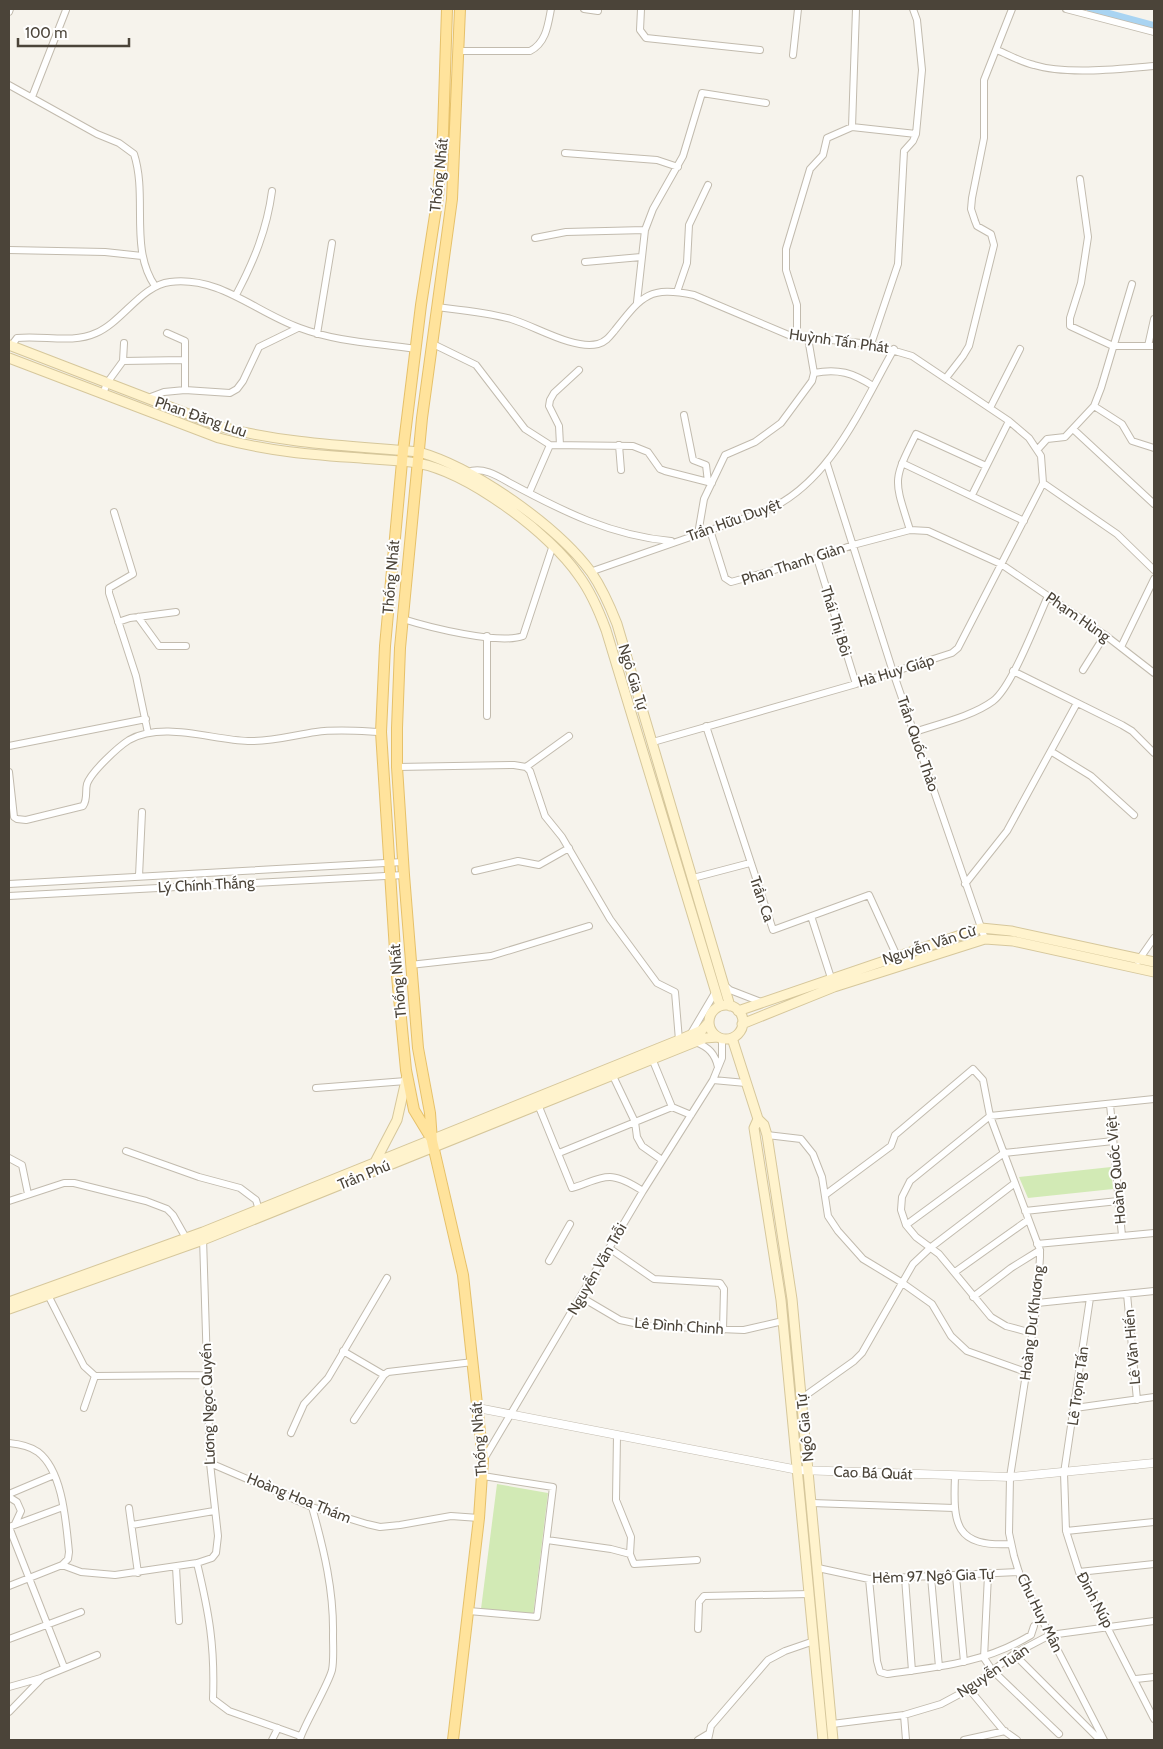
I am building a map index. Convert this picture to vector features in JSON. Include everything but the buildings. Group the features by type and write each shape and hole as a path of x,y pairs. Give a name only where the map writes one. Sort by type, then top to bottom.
{"main road":[{"name":"Thống Nhất","path":"433,1144 414,1110 406,1076 396,966 381,732 385,646 403,451 421,305 438,196 443,133 447,9"},
{"name":"Thống Nhất","path":"453,1740 479,1518 483,1460 463,1275 433,1144 430,1113 420,1068 410,965 396,767 400,648 419,452 431,343 450,223 456,134 460,9"},
{"path":"443,133 456,134"},
{"path":"421,305 436,307"},
{"name":"Phan Đăng Lưu","path":"10,345 222,427 251,435 286,441 403,451"},
{"name":"Phan Đăng Lưu","path":"9,358 219,438 249,447 287,453 419,463"},
{"name":"Ngô Gia Tự","path":"403,451 419,452 438,458 468,472 545,526 590,572 606,598 629,664 671,802 688,880 720,1006"},
{"name":"Ngô Gia Tự","path":"419,463 482,492 538,530 579,576 600,614 619,668 660,805 688,880"},
{"path":"579,576 590,572"},
{"path":"385,646 400,648"},
{"path":"619,668 629,664"},
{"path":"642,746 653,742"},
{"path":"382,766 396,767"},
{"path":"660,805 671,802"},
{"name":"Ngô Gia Tự","path":"699,918 730,1006"},
{"name":"Nguyễn Văn Cừ","path":"742,1024 897,955 982,928 1003,929 1154,962"},
{"name":"Nguyễn Văn Cừ","path":"738,1011 762,1002 901,965 985,939 1013,941 1154,972"},
{"path":"396,966 410,965"},
{"path":"720,1006 730,1006 738,1011 742,1024 739,1032 732,1038 720,1038 711,1031 709,1022 712,1012 720,1006"},
{"name":"Trần Phú","path":"9,1302 47,1292 203,1236 433,1144 693,1039 709,1022"},
{"name":"Trần Phú","path":"537,1102 613,1076 679,1040 720,1038"},
{"name":"Ngô Gia Tự","path":"732,1038 758,1119 764,1125 767,1135 794,1319 818,1568 823,1740"},
{"path":"374,1164 397,1120 406,1076 420,1068"},
{"name":"Ngô Gia Tự","path":"758,1119 754,1128 775,1253 810,1594 819,1641 833,1740"},
{"name":"Trần Phú","path":"9,1309 47,1292 186,1238 203,1236 259,1210 374,1164 433,1144"},
{"path":"783,1321 794,1319"},
{"path":"792,1405 802,1398"},
{"path":"808,1565 818,1568"},
{"path":"822,1726 832,1724"}],"street":[{"path":"459,51 530,51 537,47 543,39 552,9"},
{"path":"584,9 598,12"},
{"path":"642,9 640,30 646,38 760,50"},
{"path":"793,55 798,9"},
{"path":"852,127 856,9"},
{"path":"872,344 898,264 904,151 914,141 916,134 922,70 917,20 914,9"},
{"path":"946,378 964,356 969,346 994,245 994,238 978,226 971,209 984,138 984,80 998,50 1012,9"},
{"path":"1066,9 1154,32"},
{"path":"32,97 66,10"},
{"path":"998,50 1032,65 1050,68 1115,70 1154,66"},
{"path":"9,85 119,143 134,154 140,197 142,256 145,270 155,286"},
{"path":"436,307 484,313 510,319 564,339 587,345 597,344 608,338 637,302 645,230 653,209 678,167 702,93 766,103"},
{"path":"797,337 797,305 786,270 786,249 810,169 823,155 827,138 852,127 916,134"},
{"path":"565,153 657,160 678,167"},
{"path":"1080,179 1088,237 1081,283 1070,318 1070,326 1113,346 1151,346 1154,319"},
{"path":"677,292 687,263 689,225 708,185"},
{"path":"236,295 262,240 272,191"},
{"path":"535,238 566,232 645,230"},
{"path":"317,334 332,243"},
{"path":"9,250 105,252 142,256"},
{"path":"585,262 641,257"},
{"path":"10,345 17,338 32,336 67,339 86,337 98,333 114,322 155,286 167,282 199,282 236,295 298,328 317,334 336,339 415,349"},
{"path":"1132,284 1094,406 1065,437 1047,439 1038,449 1042,462 1043,483 1117,534 1154,570"},
{"name":"Huỳnh Tấn Phát","path":"637,302 650,294 677,292 727,308 782,333 797,337 872,344 894,349 912,356 1009,421 1038,449"},
{"path":"148,398 164,392 185,390 230,393 237,389 243,381 259,347 298,328"},
{"path":"167,332 185,341 184,360 187,378 185,390"},
{"path":"698,534 701,508 710,482 724,455 755,442 781,423 812,381 814,373 808,338"},
{"path":"103,394 107,383 123,361 124,343"},
{"path":"431,343 476,365 525,429 550,445 619,445 643,449 660,469 668,473 710,482"},
{"name":"Trần Hữu Duyệt","path":"590,572 765,511 785,502 808,484 827,464 894,349"},
{"path":"990,408 1020,349"},
{"path":"123,361 184,360"},
{"path":"560,445 559,426 550,406 550,400 554,393 579,370"},
{"path":"814,373 840,370 857,376 873,386"},
{"path":"1094,406 1122,424 1132,441 1154,448"},
{"path":"684,415 693,460 706,465 710,482"},
{"path":"972,495 1009,421"},
{"path":"1073,429 1154,504"},
{"path":"910,530 896,482 902,462 916,434 986,466"},
{"path":"529,493 550,445"},
{"path":"619,445 621,470"},
{"path":"902,462 1024,521"},
{"name":"Trần Quốc Thảo","path":"827,464 894,672 985,939"},
{"path":"468,472 472,470 486,471 555,508 614,531 675,541"},
{"name":"Hà Huy Giáp","path":"653,742 944,657 958,648 1043,483"},
{"path":"114,512 133,571 132,576 108,590 136,676 148,733"},
{"name":"Phan Thanh Giản","path":"710,530 725,578 731,582 910,530"},
{"name":"Phạm Hùng","path":"910,530 928,531 1001,564 1105,635 1154,673"},
{"path":"403,619 453,633 517,638 522,636 553,545"},
{"name":"Thái Thị Bôi","path":"817,558 856,684"},
{"path":"1121,647 1154,579"},
{"path":"914,732 989,704 1001,692 1013,671 1048,596"},
{"path":"118,622 138,617 176,612"},
{"path":"138,617 159,646 186,646"},
{"path":"1083,670 1105,635"},
{"path":"487,636 487,716"},
{"path":"1013,671 1132,731 1154,753"},
{"path":"965,884 997,846 1052,752 1077,704"},
{"path":"9,746 146,720"},
{"name":"Trần Ca","path":"706,726 773,930 869,895 901,965"},
{"path":"9,772 14,817 26,820 83,806 86,803 86,786 92,774 129,740 148,733 198,734 250,742 327,731 381,732"},
{"path":"526,767 569,736"},
{"path":"1052,752 1091,776 1134,815"},
{"path":"396,767 514,765 526,767 530,771 545,816 569,848 610,919 642,960 654,979 661,986 675,992 679,1040"},
{"path":"139,876 142,812"},
{"path":"475,871 518,861 539,865 569,848"},
{"name":"Lý Chính Thắng","path":"9,884 403,862"},
{"path":"688,880 750,863"},
{"path":"234,871 234,883"},
{"name":"Lý Chính Thắng","path":"9,896 404,875"},
{"path":"811,916 833,982"},
{"path":"410,965 491,956 589,926"},
{"path":"1136,968 1138,958 1154,938"},
{"path":"723,984 730,990 762,1002"},
{"path":"716,991 693,1039 710,1050 716,1057 718,1070"},
{"name":"Nguyễn Văn Trỗi","path":"483,1460 643,1191 714,1080 723,1052 720,1038"},
{"path":"651,1056 672,1107 690,1115"},
{"name":"Hoàng Dư Khương","path":"824,1195 891,1146 895,1135 973,1069 983,1080 990,1116 1038,1247 1037,1303 1010,1477"},
{"path":"316,1088 406,1076"},
{"path":"613,1076 635,1122 637,1137 642,1146 662,1160"},
{"path":"714,1080 746,1083"},
{"path":"1032,1333 1006,1326 991,1317 973,1297 955,1272 930,1248 916,1238 906,1225 902,1210 902,1197 910,1181 990,1116 1154,1099 1154,1104"},
{"path":"537,1102 559,1152 572,1188 604,1177 614,1176 643,1191"},
{"name":"Hoàng Quốc Việt","path":"1110,1104 1122,1236"},
{"path":"559,1152 672,1107"},
{"path":"767,1135 801,1139 813,1154 822,1177 828,1216 863,1259 932,1304 952,1336 967,1351 1026,1372"},
{"path":"906,1225 1004,1153 1113,1141"},
{"path":"126,1151 199,1177 240,1188 256,1200 259,1210"},
{"path":"9,1158 22,1165 28,1194"},
{"path":"9,1201 64,1183 84,1184 167,1209 173,1215 186,1238"},
{"path":"802,1398 849,1365 862,1353 913,1264 930,1248 1015,1183"},
{"path":"1025,1211 1118,1201"},
{"path":"955,1272 1028,1220"},
{"path":"550,1261 570,1224"},
{"path":"973,1297 1038,1247 1154,1233"},
{"name":"Lương Ngọc Quyến","path":"197,1563 212,1558 216,1553 218,1536 210,1463 203,1236"},
{"path":"609,1248 654,1280 720,1283 724,1289 723,1330"},
{"path":"291,1433 304,1404 324,1383 387,1278"},
{"path":"1037,1303 1154,1290"},
{"path":"47,1292 84,1366 95,1376 206,1375"},
{"name":"Lê Văn Hiến","path":"1127,1294 1137,1400"},
{"name":"Lê Đình Chinh","path":"581,1297 628,1323 648,1326 723,1330 752,1329 783,1321"},
{"name":"Lê Trọng Tấn","path":"1064,1474 1090,1298"},
{"path":"343,1351 384,1375"},
{"path":"354,1420 384,1375 397,1370 473,1362"},
{"path":"84,1408 95,1376"},
{"path":"1075,1408 1154,1397"},
{"name":"Cao Bá Quát","path":"478,1408 798,1470 1010,1477 1064,1474 1154,1463"},
{"path":"617,1435 616,1500 631,1537 630,1554 634,1564 697,1560"},
{"path":"9,1443 23,1445 38,1452 47,1462 54,1475 63,1507 69,1552 68,1559 62,1565 9,1586"},
{"name":"Hoàng Hoa Thám","path":"210,1463 312,1507 380,1526 445,1516 479,1518"},
{"name":"Đinh Núp","path":"1064,1474 1066,1531 1079,1572 1136,1679 1154,1719"},
{"path":"9,1527 18,1521 21,1511 16,1502 9,1496 54,1475"},
{"path":"469,1611 537,1617 553,1487 483,1476"},
{"path":"955,1476 954,1508 957,1521 974,1542 991,1545 1011,1544"},
{"name":"Chu Huy Mân","path":"1010,1477 1011,1544 1019,1572 1104,1740"},
{"path":"812,1503 954,1508"},
{"path":"9,1527 63,1507"},
{"path":"62,1565 81,1572 99,1575 138,1573 197,1563 211,1619 215,1660 213,1699 229,1711 278,1728 300,1738 325,1688 332,1670 333,1654 333,1608 327,1562 312,1507"},
{"path":"129,1508 138,1573"},
{"path":"132,1525 214,1511"},
{"path":"1066,1531 1154,1522"},
{"path":"9,1527 64,1667"},
{"path":"547,1540 611,1549 630,1554"},
{"path":"1079,1572 1154,1564"},
{"path":"176,1566 179,1621"},
{"name":"Hẻm 97 Ngô Gia Tự","path":"818,1568 869,1580 1019,1572"},
{"path":"988,1574 984,1658 992,1670 1059,1734"},
{"path":"956,1576 964,1662"},
{"path":"931,1577 939,1667"},
{"path":"906,1578 912,1671"},
{"path":"869,1580 878,1669 887,1674 939,1667 984,1658 1009,1649 1032,1635 1034,1626"},
{"path":"698,1629 700,1602 704,1596 810,1594"},
{"path":"9,1639 81,1612"},
{"name":"Nguyễn Tuân","path":"832,1724 904,1715 940,1704 969,1689 1014,1654 1050,1635 1154,1621"},
{"path":"698,1740 708,1737 711,1726 768,1660 785,1651 819,1641"},
{"path":"9,1687 43,1677 97,1654"},
{"path":"1014,1654 1100,1740"},
{"path":"9,1712 43,1677"},
{"path":"1136,1679 1154,1677"},
{"path":"969,1689 1006,1731 1017,1740"},
{"path":"904,1715 906,1740"},
{"path":"272,1740 278,1728"},
{"path":"964,1740 1006,1731"}],"green space":[{"path":"1111,1167 1113,1189 1028,1198 1019,1177"},
{"path":"497,1484 548,1493 533,1616 481,1609"}],"waterway":[{"path":"1091,9 1154,26"}]}
